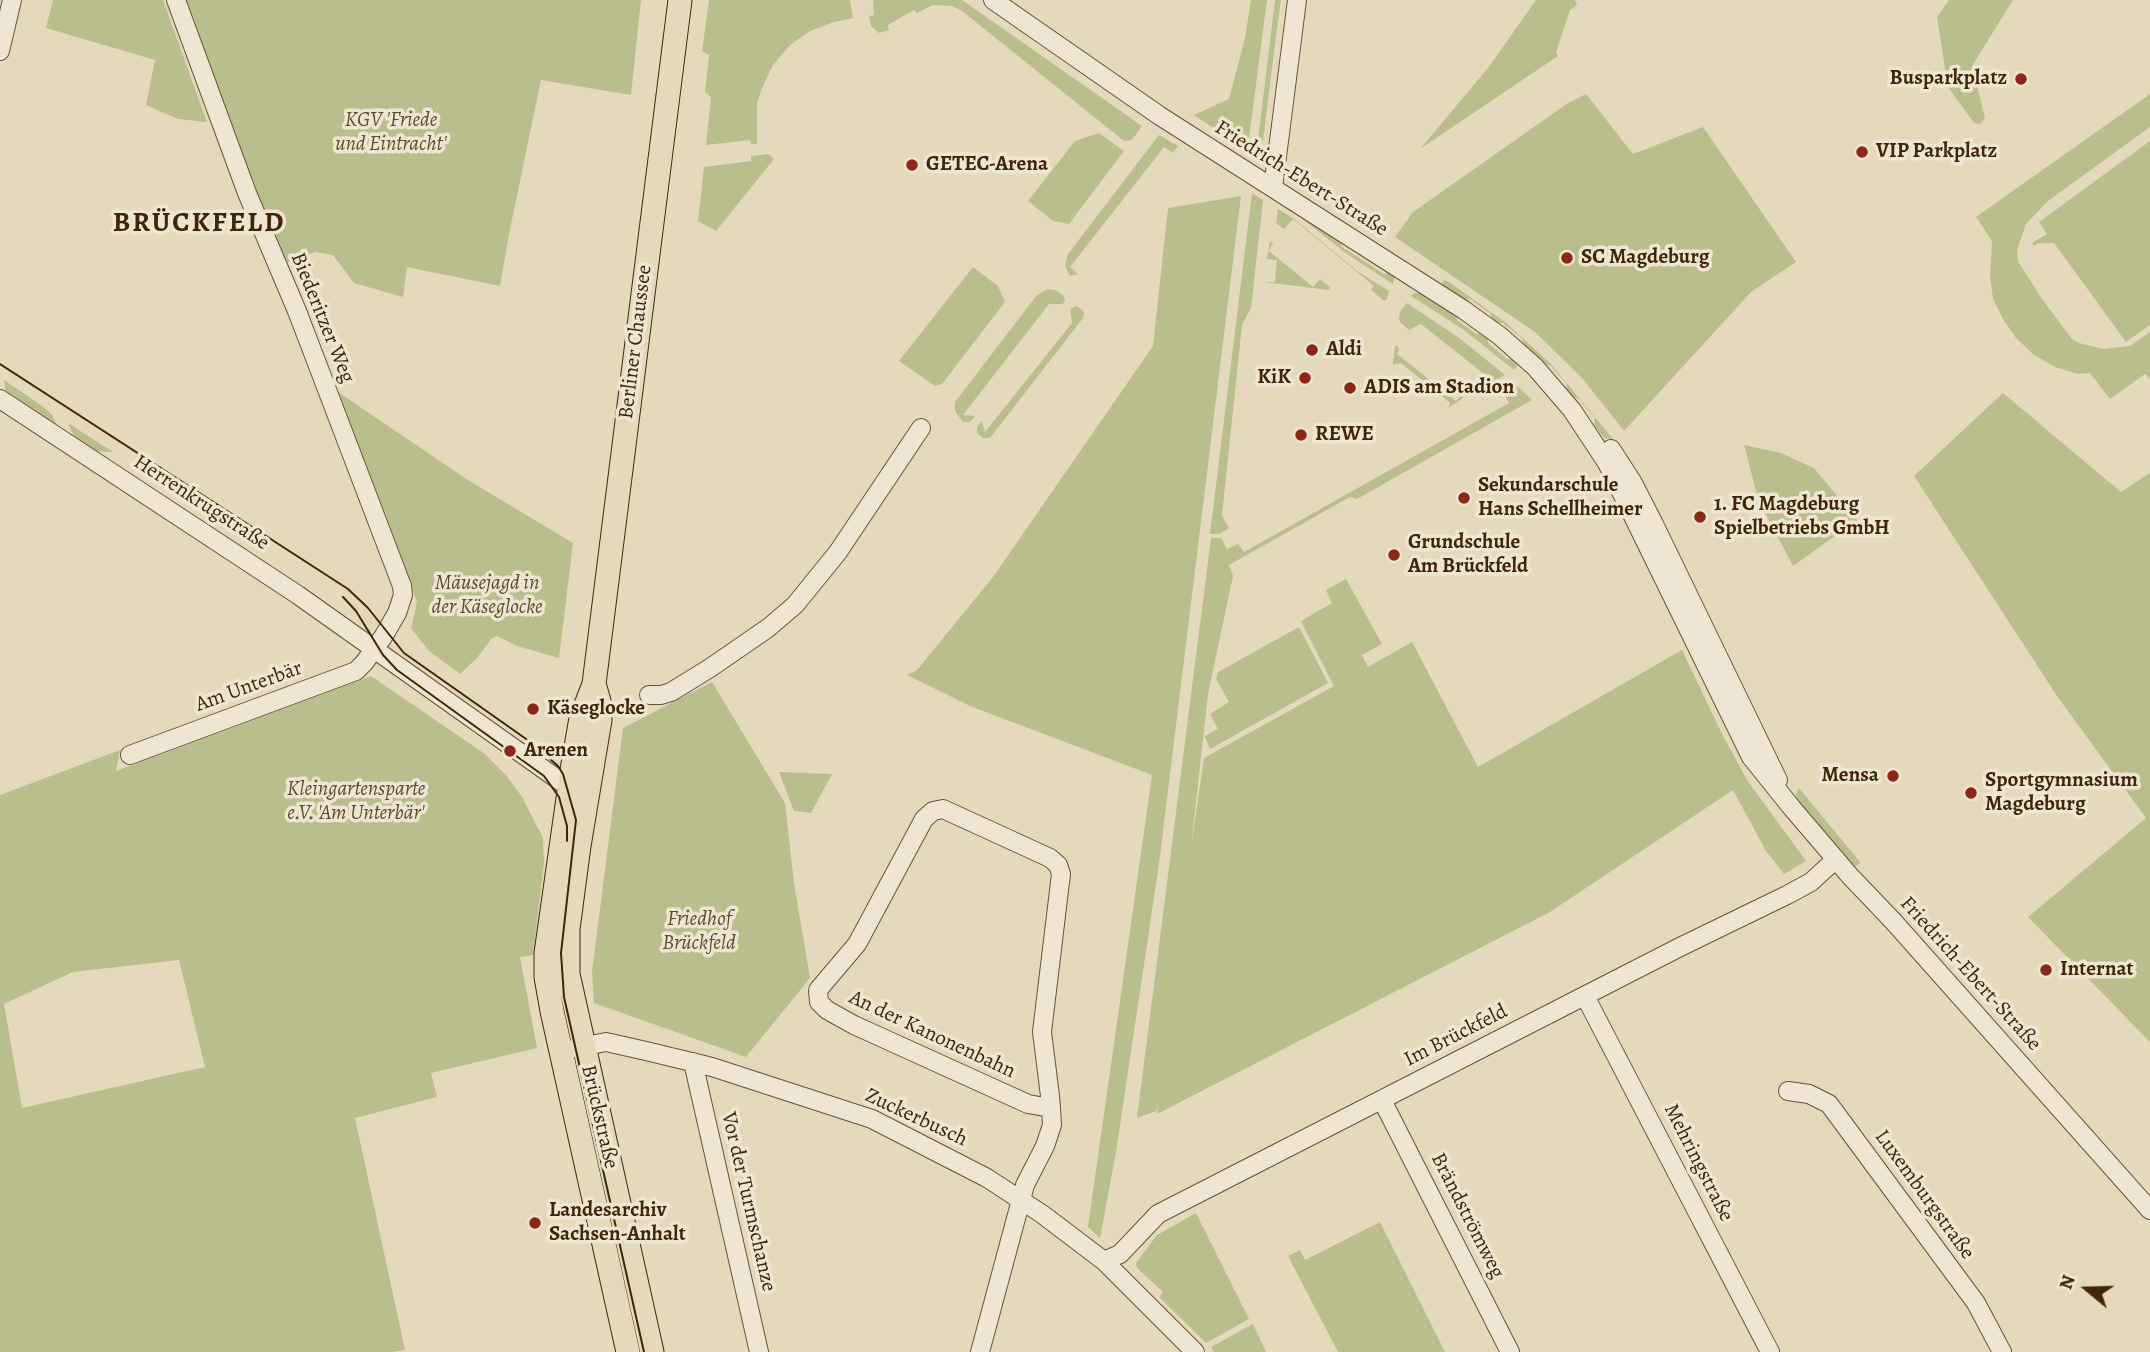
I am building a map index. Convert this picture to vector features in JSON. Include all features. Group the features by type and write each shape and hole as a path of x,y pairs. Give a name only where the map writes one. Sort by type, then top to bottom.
{"main road":[{"name":"Berliner Chaussee","path":"572,1048 567,959 581,718 594,684 680,0"},
{"name":"Brückstraße","path":"572,1048 628,1352"},
{"name":"Brückstraße","path":"572,1048 652,1352"}],"street":[{"path":"0,51 12,0"},
{"name":"Biederitzer Weg","path":"176,0 243,182 297,311 402,586 403,598 397,613 374,649"},
{"name":"Friedrich-Ebert-Straße","path":"993,0 1160,116 1464,310 1518,352 1572,410 1597,432 1633,483 1792,808 2150,1210"},
{"path":"1273,188 1297,0"},
{"name":"Herrenkrugstraße","path":"0,399 224,545 578,791"},
{"path":"649,695 671,692 710,668 768,628 795,605 838,552 920,428"},
{"name":"Am Unterbär","path":"130,755 356,671 374,649"},
{"name":"An der Kanonenbahn","path":"1021,1200 1025,1185 1050,1132 1051,1108 1042,1032 1060,869 1050,858 943,809 933,811 924,818 857,944 818,990 819,1002 827,1010 867,1031 1028,1104 1051,1108"},
{"name":"Im Brückfeld","path":"1104,1261 1120,1254 1158,1214 1787,895 1811,882 1836,859"},
{"name":"Mehringstraße","path":"1585,996 1770,1352"},
{"name":"Zuckerbusch","path":"572,1048 615,1043 693,1062 872,1119 953,1159 1021,1200 1104,1261 1195,1352"},
{"name":"Vor der Turmschanze","path":"693,1062 759,1352"},
{"name":"Luxemburgstraße","path":"1788,1091 1809,1094 1829,1104 1976,1303 2002,1352"},
{"name":"Brändströmweg","path":"1382,1100 1510,1352"},
{"name":"Friedrich-Ebert-Straße","path":"2114,1171 2150,1221"},
{"path":"980,1352 1021,1200"}],"green space":[{"path":"53,0 163,0 207,122 178,119 146,105 155,60 46,28"},
{"name":"KGV 'Friede und Eintracht'","path":"183,0 641,0 631,95 541,80 500,286 407,267 403,297 354,283 333,255 315,252 281,265"},
{"path":"709,0 850,0 853,18 810,31 790,45 773,65 757,104 757,144 751,144 750,140 706,145 711,97 705,92 709,55 702,51"},
{"path":"873,0 962,0 1142,126 1132,140 1124,141 962,11 952,6 933,5 917,13 914,10 888,25 889,30 879,33 871,26 869,16 874,15"},
{"path":"1251,0 1267,0 1246,150 1194,115 1229,99 1245,38"},
{"path":"1275,0 1281,0 1263,141 1257,148"},
{"path":"1536,0 1575,0 1577,5 1570,10 1556,52 1558,56 1420,149 1488,68"},
{"path":"1949,0 2013,0 1972,66 1985,118 1980,124 1974,123 1948,87 1937,17"},
{"path":"1586,94 1633,154 1703,127 1796,262 1751,292 1624,431 1582,378 1535,332 1395,237 1413,212 1568,103"},
{"path":"2150,94 2150,127 2048,201 2026,224 2017,250 2018,261 2072,339 2103,349 2130,346 2150,332 2150,379 2145,374 2110,399 2090,373 2078,374 2055,367 2034,355 2016,338 1993,299 1990,277 1992,241 1976,217"},
{"path":"1099,133 1124,151 1069,224 1053,221 1028,201 1075,141"},
{"path":"1159,135 1178,146 1173,153 1164,147 1070,267 1078,274 1070,276 1065,265 1068,254"},
{"path":"2150,141 2150,325 2126,342 2054,243 2038,243 2034,246 2032,243 2047,234 2039,222"},
{"path":"769,154 774,159 716,231 698,221 704,167 751,161 751,156"},
{"path":"1252,193 1263,200 1251,308 1242,325 1222,515 1229,528 1219,534 1210,534"},
{"path":"1241,196 1159,864 1116,1152 1100,1238 1088,1227 1152,775 970,706 907,675 917,670 993,577 1153,346 1168,208"},
{"path":"1278,209 1293,218 1357,271 1389,291 1387,299 1384,301 1371,290 1374,286 1293,219 1284,229 1276,223"},
{"path":"1295,213 1340,241 1342,247 1384,274 1390,272 1395,275 1393,284 1347,254"},
{"path":"1270,241 1273,243 1269,251 1313,287 1320,279 1330,287 1329,290 1263,282 1275,282 1277,260 1267,259"},
{"path":"973,267 998,286 1005,302 942,384 935,386 899,361"},
{"path":"1446,280 1505,322 1551,364 1613,439 1604,438 1594,425 1595,418 1579,399 1566,391 1567,384 1550,365 1541,364 1522,346 1523,339 1503,323 1491,320 1491,314 1470,299 1464,300 1443,287 1442,282"},
{"path":"1048,289 1063,295 1063,304 1049,304 963,415 975,416 970,422 963,422 955,411 955,402 1037,295"},
{"path":"1423,293 1456,314 1457,320 1476,334 1483,333 1488,337 1488,343 1507,359 1515,359 1517,366 1514,370 1464,330 1411,296"},
{"path":"1407,303 1458,337 1505,375 1489,385 1489,378 1421,324 1409,330 1399,318"},
{"path":"1077,306 1084,312 1083,318 990,438 983,438 977,433 977,427 982,421 985,432 1072,323 1070,309"},
{"path":"1397,345 1397,354 1456,401 1463,392 1462,399 1448,408 1450,403 1401,363 1393,365"},
{"path":"4,380 45,408 58,427 6,392"},
{"path":"1517,386 1532,400 1357,499 1350,497 1229,565 1233,576 1208,694 1191,847 1204,758 1334,686 1301,621 1332,603 1326,590 1346,579 1382,644 1362,655 1368,667 1412,642 1478,767 1682,650 1747,780 1806,861 1784,874 1766,851 1733,790 1550,912 1157,1114 1158,1104 1156,1111 1137,1118 1211,538 1221,538 1227,549 1238,544 1244,552 1509,403 1504,394"},
{"name":"Mäusejagd in der Käseglocke","path":"332,388 468,480 573,543 559,658 517,646 497,636 492,638 460,674 429,651 411,628 417,602"},
{"path":"2003,393 2121,492 2150,473 2150,1042 2028,917 2146,818 2057,696 1914,476"},
{"path":"68,423 113,452 96,451 74,437"},
{"path":"1744,445 1781,453 1814,468 1857,520 1793,566 1758,499"},
{"path":"1299,627 1328,683 1210,749 1205,736 1218,729 1210,714 1229,702 1216,679 1218,672"},
{"name":"Kleingartensparte e.V. 'Am Unterbär'","path":"371,676 485,754 506,775 522,797 543,838 544,863 533,955 520,957 537,1048 431,1073 437,1097 355,1118 405,1350 0,1352 0,795 120,750 116,771","holes":["179,960 205,1067 22,1108 4,1004 73,972"]},
{"name":"Friedhof Brückfeld","path":"712,682 785,803 794,883 810,978 746,1057 594,1003 592,972 623,728"},
{"path":"779,772 832,774 811,813 794,811"},
{"path":"1799,788 1860,862 1854,868 1795,797"},
{"path":"1196,1213 1249,1319 1206,1343 1159,1297 1163,1292 1137,1268 1136,1263 1157,1235"},
{"path":"1380,1222 1445,1352 1338,1352 1288,1256 1300,1250 1305,1260"},
{"path":"1253,1324 1266,1352 1214,1352 1211,1347"}],"tram line":[{"path":"0,364 348,589 368,608 404,653 529,741 558,766 563,774 576,820 561,953 564,997 644,1352"},
{"path":"343,597 356,611 383,655 397,670 544,776 559,797 567,826 567,841"}],"place":[{"name":"Busparkplatz","path":"2021,79"},
{"name":"VIP Parkplatz","path":"1862,152"},
{"name":"GETEC-Arena","path":"912,165"},
{"name":"SC Magdeburg","path":"1567,258"},
{"name":"Aldi","path":"1312,350"},
{"name":"KiK","path":"1305,378"},
{"name":"ADIS am Stadion","path":"1350,388"},
{"name":"REWE","path":"1301,435"},
{"name":"Sekundarschule Hans Schellheimer","path":"1464,498"},
{"name":"1. FC Magdeburg Spielbetriebs GmbH","path":"1700,517"},
{"name":"Grundschule Am Brückfeld","path":"1394,555"},
{"name":"Käseglocke","path":"533,709"},
{"name":"Arenen","path":"510,751"},
{"name":"Mensa","path":"1893,776"},
{"name":"Sportgymnasium Magdeburg","path":"1971,793"},
{"name":"Internat","path":"2046,970"},
{"name":"Landesarchiv Sachsen-Anhalt","path":"535,1223"}],"district":[{"name":"BRÜCKFELD","path":"199,224"}]}
